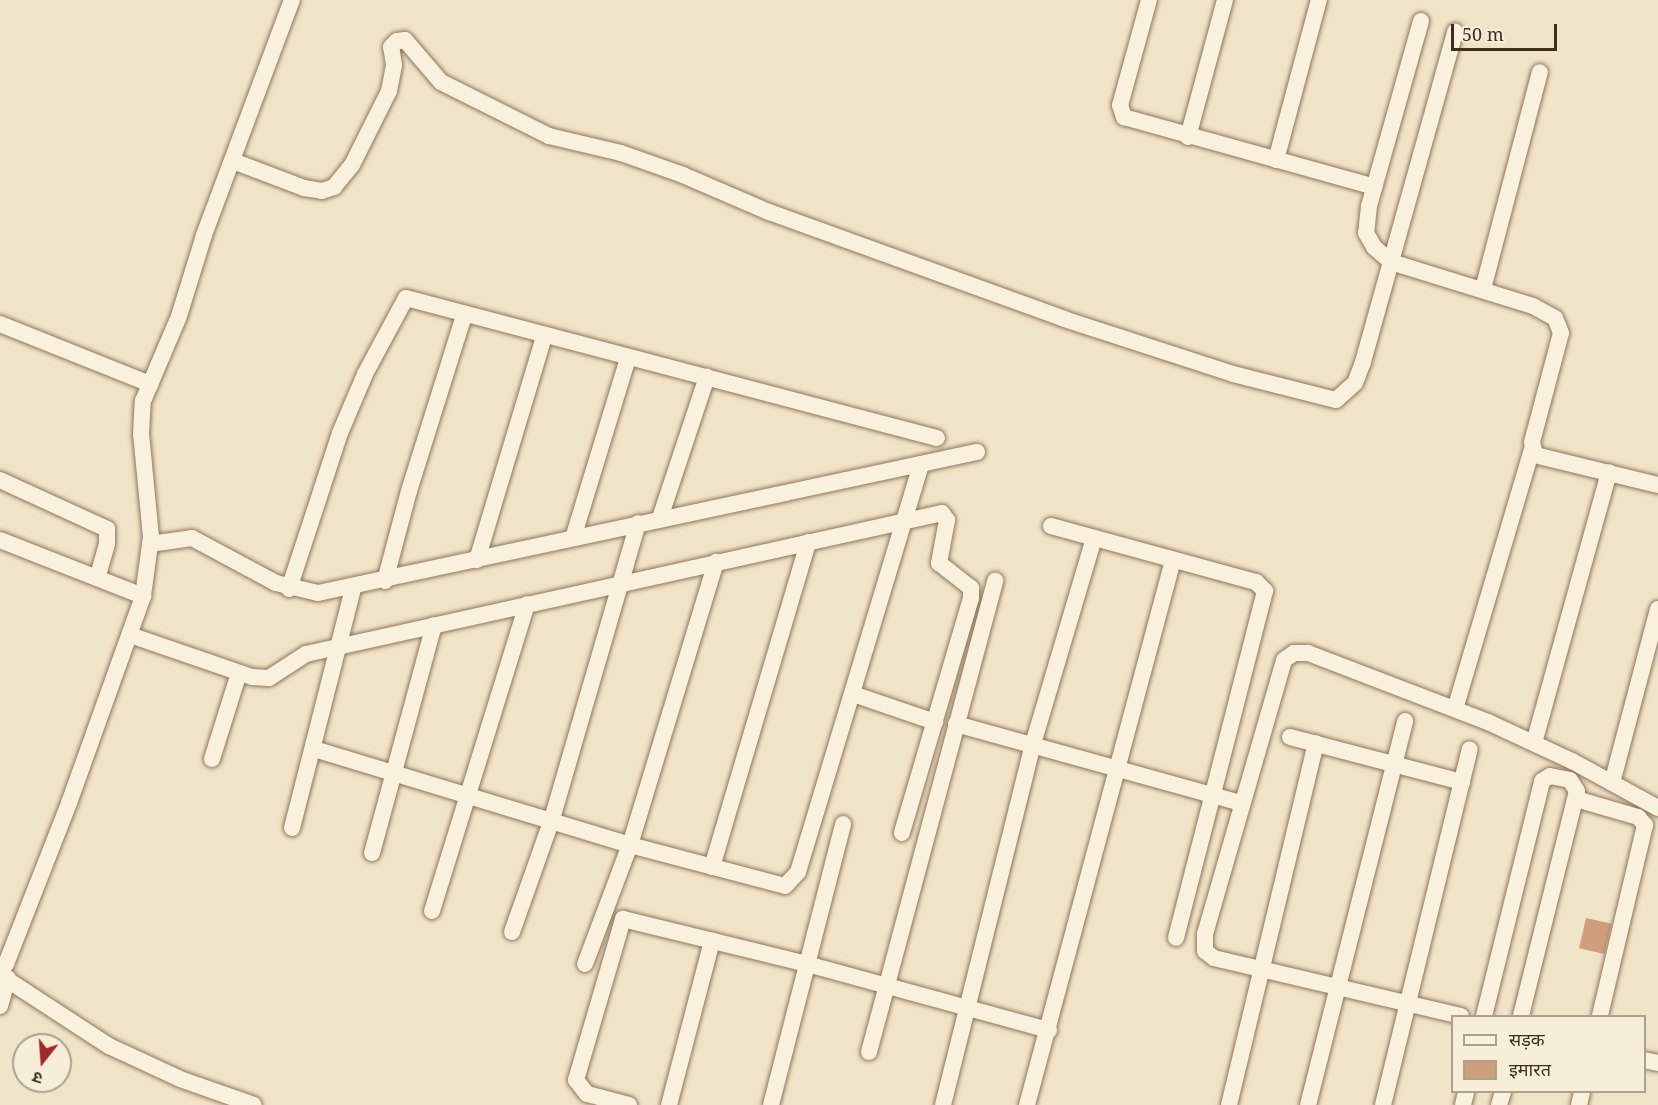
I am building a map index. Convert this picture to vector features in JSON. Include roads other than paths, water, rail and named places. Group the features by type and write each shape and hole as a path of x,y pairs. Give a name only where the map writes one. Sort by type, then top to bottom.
{"street":[{"path":"0,1006 6,964 69,803 142,596 150,544 140,418 150,384 179,316 292,0"},
{"path":"1149,0 1121,112 1129,121 1374,187"},
{"path":"1188,137 1225,0"},
{"path":"1276,160 1319,0"},
{"path":"1421,21 1374,187 1366,233 1374,247 1391,262 1483,289 1547,311 1560,325 1532,449 1455,709"},
{"path":"233,161 304,188 322,190 334,187 352,165 389,90 394,65 392,47 397,41 405,40 441,82 549,136 621,153 673,171 769,212 1064,319 1327,401 1343,397 1354,383 1391,262 1455,32"},
{"path":"1483,289 1540,72"},
{"path":"289,589 340,433 402,301 414,297 464,315 937,438"},
{"path":"385,581 409,491 464,315"},
{"path":"0,324 150,384"},
{"path":"477,560 544,336"},
{"path":"573,538 628,358"},
{"path":"660,518 706,377"},
{"path":"1532,449 1540,459 1609,472 1658,485"},
{"path":"150,544 192,538 289,589 318,593 353,588 660,518 977,452"},
{"path":"314,749 552,819 630,845 777,886 792,882 853,694 921,464"},
{"path":"1534,743 1609,472"},
{"path":"0,480 107,529 107,544 97,578"},
{"path":"130,635 239,673 268,678 306,654 937,512 946,516 939,563 971,588 902,833"},
{"path":"512,932 552,819 623,583 638,523"},
{"path":"1051,526 1256,582 1265,591 1176,938"},
{"path":"943,1105 1033,744 1094,538"},
{"path":"0,540 142,596"},
{"path":"712,867 808,542"},
{"path":"1027,1105 1173,560"},
{"path":"585,964 630,845 716,562"},
{"path":"869,1052 995,581"},
{"path":"292,828 314,749 353,588"},
{"path":"432,911 471,795 527,604"},
{"path":"1612,783 1658,609"},
{"path":"372,853 434,625"},
{"path":"1453,1015 1214,958 1204,946 1279,668 1294,653 1308,653 1455,709 1534,743 1658,808"},
{"path":"212,759 239,673"},
{"path":"853,694 935,722"},
{"path":"1308,1105 1405,721"},
{"path":"956,724 1241,803"},
{"path":"1290,737 1462,782"},
{"path":"1229,1105 1316,743"},
{"path":"1383,1105 1470,749"},
{"path":"1484,1015 1542,781 1550,776 1570,780 1577,787 1576,799 1522,1015"},
{"path":"1576,799 1638,817 1646,825 1600,1015"},
{"path":"771,1105 843,825"},
{"path":"629,1105 587,1094 580,1090 576,1080 619,924 627,918 967,1006 1048,1030"},
{"path":"669,1105 712,941"},
{"path":"3,975 109,1046 180,1079 254,1105"}]}
